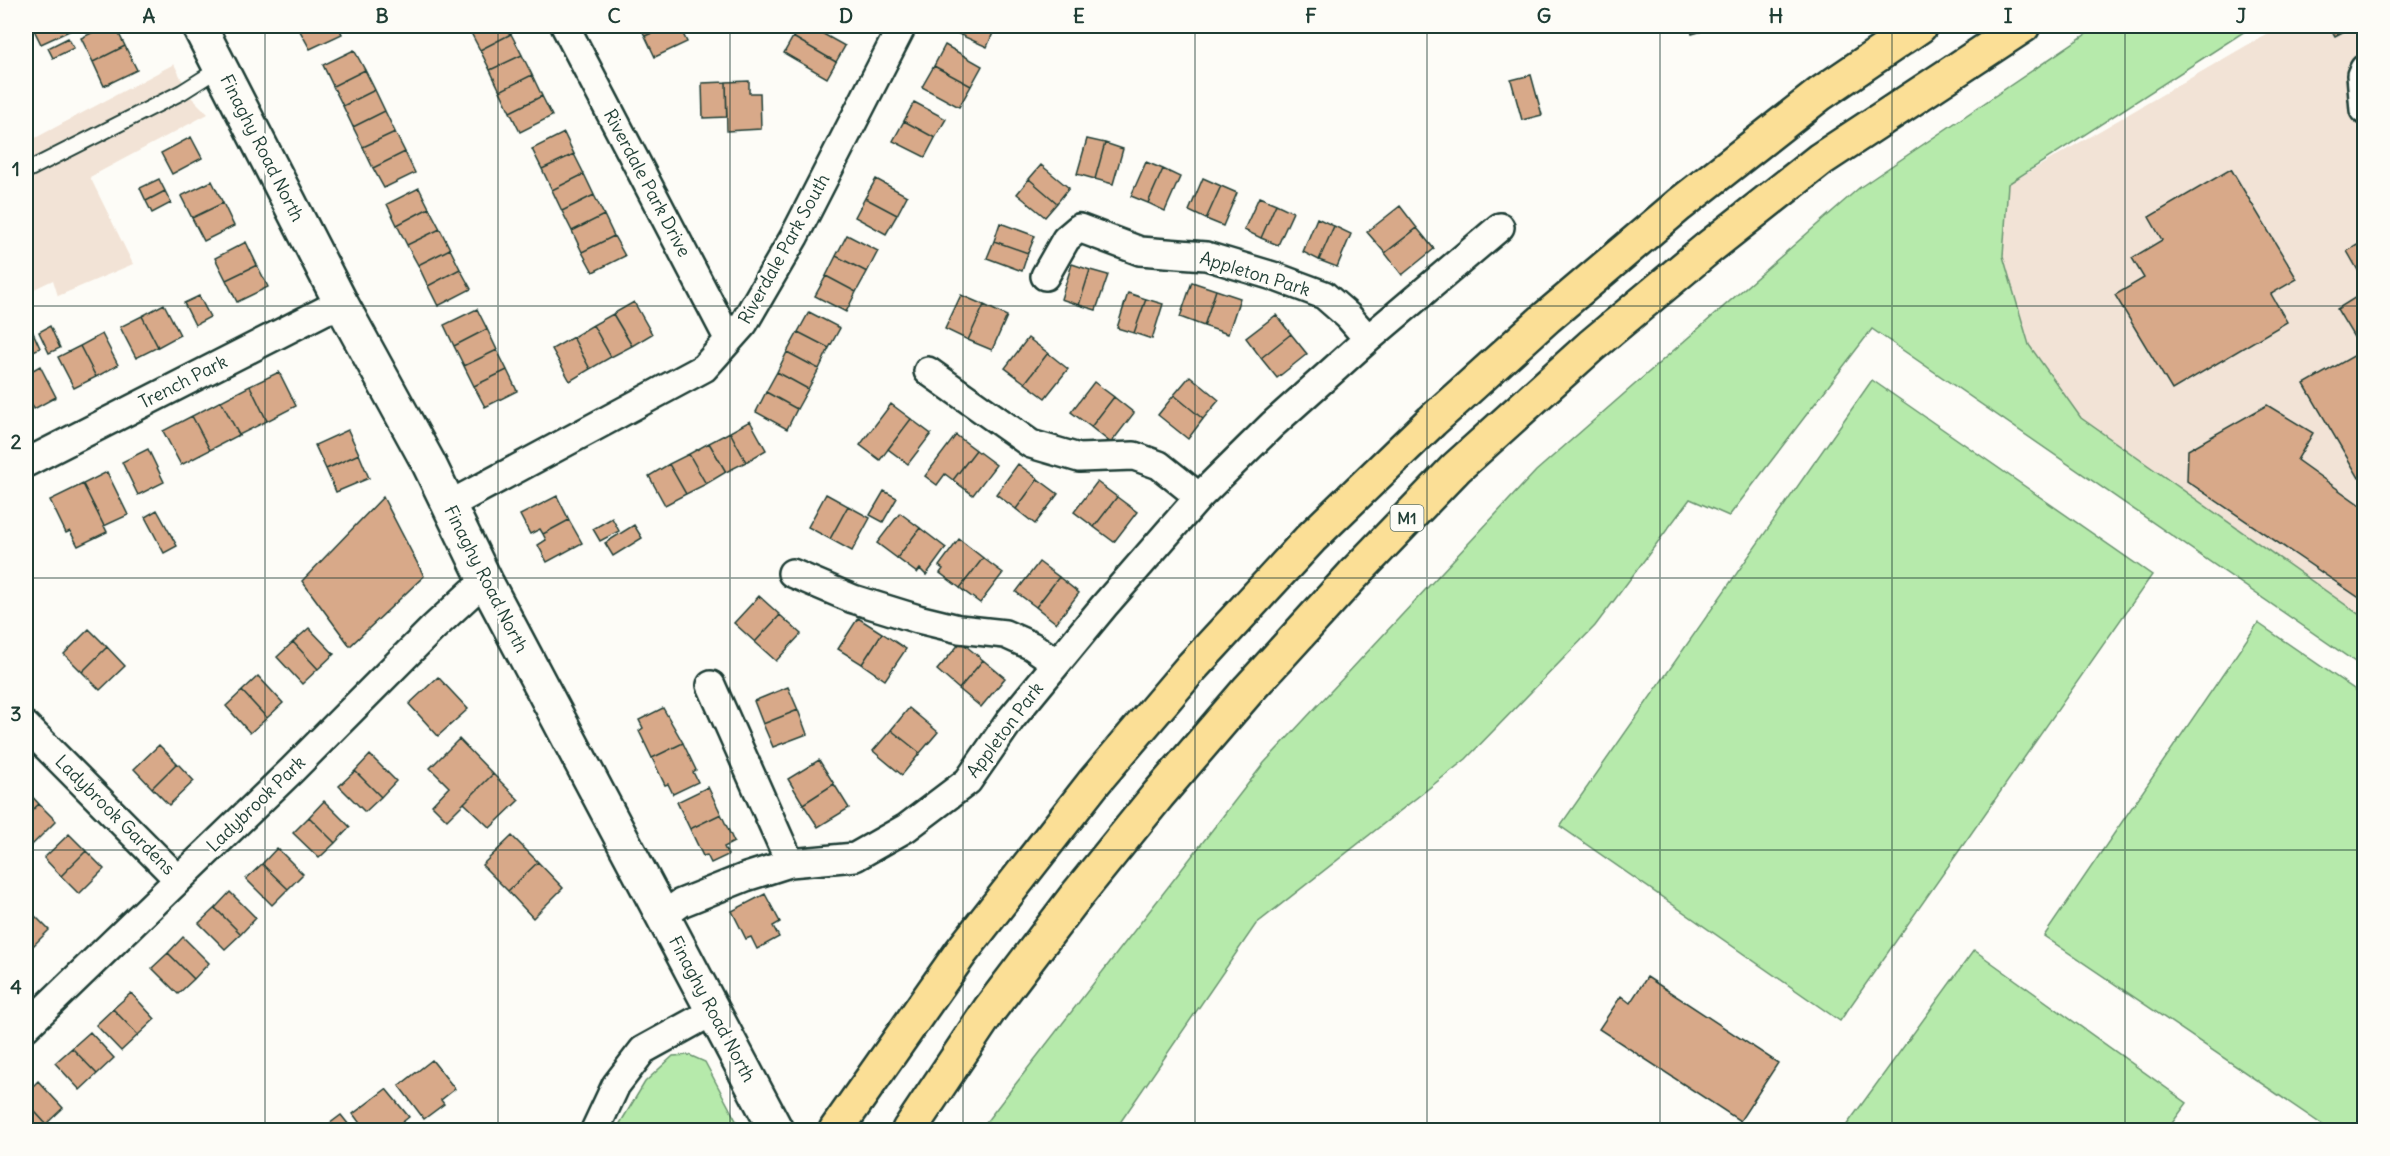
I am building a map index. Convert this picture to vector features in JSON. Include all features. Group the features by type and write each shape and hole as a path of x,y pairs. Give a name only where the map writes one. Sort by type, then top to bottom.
{"highway":[{"path":"843,1120 962,951 1095,781 1191,668 1311,538 1432,421 1679,205 1820,94 1920,26"},
{"name":"M1","path":"909,1131 990,1009 1073,900 1158,795 1257,680 1353,575 1456,468 1591,346 1707,249 1821,159 2023,26"}],"street":[{"name":"Finaghy Road North","path":"199,26 342,305 449,505 487,584 776,1131"},
{"name":"Riverdale Park Drive","path":"565,26 729,340"},
{"name":"Riverdale Park South","path":"449,505 704,368 744,323 794,237 902,26"},
{"path":"2364,69 2361,75 2364,110"},
{"name":"Appleton Park","path":"663,916 681,903 746,877 789,863 855,857 906,828 968,781 1011,719 1104,606 1199,497 1272,425 1368,339 1500,227"},
{"name":"Appleton Park","path":"1046,276 1066,239 1079,228 1140,251 1206,256 1283,280 1324,296 1348,316 1368,339"},
{"name":"Trench Park","path":"26,463 324,311 342,305"},
{"path":"928,371 1031,444 1079,458 1134,456 1159,465 1199,497"},
{"path":"792,573 853,599 918,619 959,628 1005,634 1032,646 1057,663"},
{"name":"Ladybrook Park","path":"26,1027 292,770 432,628 472,592 487,584"},
{"path":"711,685 789,863"},
{"name":"Ladybrook Gardens","path":"26,726 178,879"},
{"path":"595,1131 616,1085 643,1050 712,1012"}],"lane":[{"path":"26,171 182,92 220,68"}],"shaded area":[{"path":"2280,26 2364,26 2364,618 2081,418 2029,345 2003,256 2008,184"},
{"path":"174,64 190,96 208,114 90,177 133,264 58,296 53,280 26,293 26,143"}],"green space":[{"path":"2098,26 2253,26 2008,184 2003,256 2029,345 2081,418 2364,618 2364,668 1872,329 1729,516 1690,499 1595,626 1466,759 1256,924 1115,1130 980,1130 1264,763 1536,471 1859,188"},
{"path":"1872,380 2152,575 1840,1021 1560,826"},
{"path":"2258,623 2364,696 2364,1130 2330,1130 2044,936"},
{"path":"1974,950 2187,1103 2167,1130 1843,1130"},
{"path":"689,1055 705,1062 741,1130 616,1130 645,1082 673,1056"}],"building":[{"path":"80,26 41,44 33,28"},
{"path":"106,26 115,26 125,46 93,62 81,38"},
{"path":"306,26 338,26 342,34 310,49 299,29"},
{"path":"477,26 507,26 511,34 480,50 469,29"},
{"path":"640,26 668,26 645,36"},
{"path":"668,26 679,26 687,42 655,57 645,36"},
{"path":"800,26 809,26 845,46 836,62 793,37"},
{"path":"957,26 996,26 987,47 954,32"},
{"path":"1690,26 1705,26 1706,30 1692,34"},
{"path":"2329,26 2354,26 2335,36"},
{"path":"511,34 522,55 490,70 480,50"},
{"path":"793,37 836,62 827,78 784,53"},
{"path":"68,38 74,48 53,58 48,48"},
{"path":"945,45 982,66 971,86 934,66"},
{"path":"125,46 137,70 104,86 93,62"},
{"path":"354,50 365,70 333,86 323,65"},
{"path":"522,55 532,75 500,91 490,70"},
{"path":"934,66 971,86 959,107 922,87"},
{"path":"365,70 375,90 343,106 333,86"},
{"path":"532,75 542,96 510,112 500,91"},
{"path":"1531,75 1542,115 1522,120 1511,80"},
{"path":"749,81 749,93 760,93 761,129 727,131 726,82"},
{"path":"726,82 727,117 703,118 702,83"},
{"path":"375,90 385,111 353,127 343,106"},
{"path":"542,96 552,116 520,132 510,112"},
{"path":"914,102 946,119 935,138 904,121"},
{"path":"385,111 395,132 363,147 353,127"},
{"path":"904,121 935,138 925,157 893,141"},
{"path":"395,132 405,152 373,168 363,147"},
{"path":"564,133 574,154 542,169 532,149"},
{"path":"191,137 202,158 172,174 161,153"},
{"path":"1087,139 1105,143 1095,179 1077,174"},
{"path":"1105,143 1123,149 1113,184 1095,179"},
{"path":"405,152 415,173 384,188 373,168"},
{"path":"574,154 584,174 552,190 542,169"},
{"path":"1146,162 1163,169 1148,203 1131,196"},
{"path":"1041,165 1069,188 1057,203 1029,179"},
{"path":"1163,169 1180,177 1165,211 1148,203"},
{"path":"2231,169 2297,279 2271,294 2287,322 2172,390 2115,295 2144,278 2132,258 2162,240 2149,217"},
{"path":"584,174 594,195 562,211 552,190"},
{"path":"1203,178 1221,186 1206,219 1189,211"},
{"path":"159,179 165,191 146,201 140,188"},
{"path":"876,179 907,196 897,215 865,198"},
{"path":"1029,179 1057,203 1045,217 1017,194"},
{"path":"212,181 223,203 192,218 181,196"},
{"path":"1221,186 1237,193 1223,226 1206,219"},
{"path":"419,188 429,208 397,225 387,204"},
{"path":"165,191 171,203 152,213 146,201"},
{"path":"594,195 604,215 572,231 562,211"},
{"path":"1259,197 1276,204 1261,238 1244,230"},
{"path":"865,198 897,215 886,234 855,217"},
{"path":"223,203 234,226 204,241 192,218"},
{"path":"1276,204 1293,212 1278,245 1261,238"},
{"path":"1400,206 1417,228 1385,253 1367,232"},
{"path":"429,208 440,229 407,245 397,225"},
{"path":"604,215 614,236 582,252 572,231"},
{"path":"1317,218 1334,226 1319,260 1303,252"},
{"path":"1000,223 1035,236 1028,253 994,241"},
{"path":"1334,226 1351,234 1337,267 1319,260"},
{"path":"1417,228 1434,249 1402,275 1385,253"},
{"path":"440,229 450,249 418,265 407,245"},
{"path":"847,235 878,251 867,272 836,256"},
{"path":"614,236 625,256 593,272 582,252"},
{"path":"994,241 1028,253 1022,271 987,258"},
{"path":"2364,241 2364,281 2347,251"},
{"path":"246,242 257,265 226,280 215,258"},
{"path":"450,249 460,269 428,286 418,265"},
{"path":"836,256 867,272 856,292 826,276"},
{"path":"1072,264 1090,270 1079,305 1061,299"},
{"path":"257,265 268,287 237,302 226,280"},
{"path":"460,269 471,289 438,306 428,286"},
{"path":"1090,270 1108,275 1096,310 1079,305"},
{"path":"826,276 856,292 846,312 815,296"},
{"path":"1192,282 1216,290 1204,326 1180,317"},
{"path":"1216,290 1240,298 1228,334 1204,326"},
{"path":"2364,292 2364,333 2355,339 2337,309"},
{"path":"1128,293 1146,299 1134,333 1117,328"},
{"path":"961,295 984,305 968,340 945,329"},
{"path":"199,296 210,317 195,325 184,303"},
{"path":"1146,299 1163,304 1152,339 1134,333"},
{"path":"634,302 652,334 632,346 613,314"},
{"path":"164,304 180,335 158,347 142,316"},
{"path":"984,305 1007,316 992,350 968,340"},
{"path":"477,309 487,329 454,346 444,325"},
{"path":"809,312 840,328 829,348 798,332"},
{"path":"613,314 632,346 611,357 593,325"},
{"path":"1276,315 1291,334 1261,358 1246,338"},
{"path":"142,316 158,347 136,358 120,327"},
{"path":"593,325 611,357 590,369 573,337"},
{"path":"30,326 40,348 29,353 26,345 26,328"},
{"path":"50,326 60,348 49,353 39,332"},
{"path":"487,329 497,350 464,366 454,346"},
{"path":"798,332 829,348 819,369 787,352"},
{"path":"102,334 118,365 96,377 80,346"},
{"path":"1291,334 1307,354 1277,378 1261,358"},
{"path":"573,337 590,369 570,381 552,349"},
{"path":"1028,338 1048,353 1025,383 1005,368"},
{"path":"80,346 96,377 74,388 58,357"},
{"path":"497,350 507,370 474,386 464,366"},
{"path":"2364,350 2364,475 2359,478 2304,384"},
{"path":"787,352 819,369 808,389 777,372"},
{"path":"1048,353 1068,369 1045,398 1025,383"},
{"path":"40,366 56,397 34,409 26,392 26,374"},
{"path":"507,370 517,391 485,407 474,386"},
{"path":"279,372 296,406 267,421 250,386"},
{"path":"777,372 808,389 797,409 766,392"},
{"path":"1190,376 1219,400 1203,419 1174,395"},
{"path":"1094,382 1114,397 1091,427 1071,412"},
{"path":"250,386 267,421 239,435 221,401"},
{"path":"766,392 797,409 787,429 756,412"},
{"path":"1174,395 1203,419 1188,439 1158,415"},
{"path":"1114,397 1134,413 1111,443 1091,427"},
{"path":"221,401 239,435 210,450 192,416"},
{"path":"891,404 911,419 880,460 860,445"},
{"path":"2267,405 2313,433 2297,460 2364,508 2364,601 2187,481 2188,450"},
{"path":"192,416 210,450 181,465 163,431"},
{"path":"911,419 931,434 908,464 888,449"},
{"path":"750,421 766,450 746,462 730,432"},
{"path":"348,430 359,454 326,469 315,445"},
{"path":"730,432 746,462 726,472 709,443"},
{"path":"956,435 976,450 953,480 945,474 937,485 925,476"},
{"path":"709,443 726,472 706,484 689,454"},
{"path":"148,449 164,482 138,495 122,462"},
{"path":"976,450 996,465 973,495 953,480"},
{"path":"359,454 369,478 336,492 326,469"},
{"path":"689,454 706,484 686,494 669,464"},
{"path":"669,464 686,494 665,505 649,476"},
{"path":"1018,464 1038,479 1016,509 996,494"},
{"path":"107,472 128,515 104,526 83,484"},
{"path":"1038,479 1058,494 1035,524 1016,509"},
{"path":"1097,482 1117,497 1094,527 1074,512"},
{"path":"83,484 107,532 78,546 70,531 66,533 50,500"},
{"path":"884,491 897,498 883,522 870,515"},
{"path":"826,494 848,506 830,539 808,527"},
{"path":"557,496 569,520 543,534 540,529 530,534 520,515"},
{"path":"383,497 424,576 350,646 302,581"},
{"path":"1117,497 1137,512 1114,542 1094,527"},
{"path":"848,506 870,518 852,551 830,539"},
{"path":"157,510 177,546 164,553 145,517"},
{"path":"900,513 920,528 897,558 877,543"},
{"path":"612,518 619,531 600,541 593,529"},
{"path":"569,520 582,543 547,562 538,545 546,540 543,534"},
{"path":"634,525 642,538 613,556 605,543"},
{"path":"920,528 946,548 926,575 920,569 917,573 897,558"},
{"path":"959,539 983,558 960,588 940,573 943,569 939,566"},
{"path":"983,558 1003,573 980,603 960,588"},
{"path":"1039,562 1059,577 1036,607 1016,592"},
{"path":"1059,577 1079,593 1056,623 1036,607"},
{"path":"759,596 780,615 755,642 734,623"},
{"path":"780,615 801,634 776,661 755,642"},
{"path":"858,618 882,633 862,664 838,649"},
{"path":"309,628 334,654 318,669 293,642"},
{"path":"89,629 107,647 82,672 64,654"},
{"path":"882,633 906,649 885,680 862,664"},
{"path":"293,642 318,669 302,684 277,657"},
{"path":"961,642 983,660 959,689 937,670"},
{"path":"107,647 125,666 100,690 82,672"},
{"path":"983,660 1005,678 981,707 959,689"},
{"path":"258,676 283,703 267,718 242,691"},
{"path":"438,677 468,709 438,736 409,704"},
{"path":"788,687 798,710 763,724 754,701"},
{"path":"242,691 267,718 250,733 226,706"},
{"path":"663,708 683,743 652,758 639,731 643,728 639,720"},
{"path":"909,708 938,732 920,753 891,730"},
{"path":"798,710 807,734 773,747 763,724"},
{"path":"891,730 920,753 902,775 873,751"},
{"path":"459,739 493,774 447,820 432,805 449,787 430,768"},
{"path":"683,743 696,770 693,772 698,782 673,794 668,784 665,785 652,758"},
{"path":"159,745 177,763 152,788 134,769"},
{"path":"370,755 396,781 381,797 355,771"},
{"path":"819,760 834,784 803,804 788,779"},
{"path":"177,763 194,781 169,805 152,788"},
{"path":"355,771 381,797 365,812 339,786"},
{"path":"493,774 519,800 490,828 464,803"},
{"path":"834,784 849,808 818,827 803,804"},
{"path":"708,787 721,814 690,829 677,802"},
{"path":"26,790 39,804 26,816"},
{"path":"324,801 350,827 335,843 309,817"},
{"path":"39,804 56,821 31,846 26,840 26,816"},
{"path":"721,814 734,842 724,847 728,855 711,863 707,855 703,856 690,829"},
{"path":"309,817 335,843 319,858 293,833"},
{"path":"69,834 86,851 61,876 44,858"},
{"path":"512,836 538,862 508,891 482,865"},
{"path":"277,848 303,874 288,889 262,864"},
{"path":"86,851 104,869 79,894 61,876"},
{"path":"538,862 563,888 533,918 508,891"},
{"path":"262,864 288,889 272,905 246,879"},
{"path":"230,892 256,918 241,934 215,908"},
{"path":"765,894 780,922 773,926 779,937 757,949 751,937 746,939 732,911"},
{"path":"26,907 49,930 33,946 26,938"},
{"path":"215,908 241,934 225,949 199,923"},
{"path":"183,937 209,963 194,979 168,953"},
{"path":"168,953 194,979 178,994 152,968"},
{"path":"1647,977 1778,1063 1740,1121 1599,1029 1621,996 1630,1003"},
{"path":"131,993 155,1019 138,1035 113,1009"},
{"path":"113,1009 138,1035 121,1051 96,1025"},
{"path":"90,1032 114,1058 97,1074 72,1048"},
{"path":"72,1048 97,1074 80,1090 55,1063"},
{"path":"432,1060 455,1089 441,1100 444,1104 424,1119 399,1086"},
{"path":"38,1081 63,1108 46,1124 26,1102 26,1093"},
{"path":"386,1089 409,1117 395,1128 397,1130 365,1130 353,1114"},
{"path":"26,1102 46,1124 38,1130 26,1130"},
{"path":"341,1115 353,1130 321,1130"}]}
